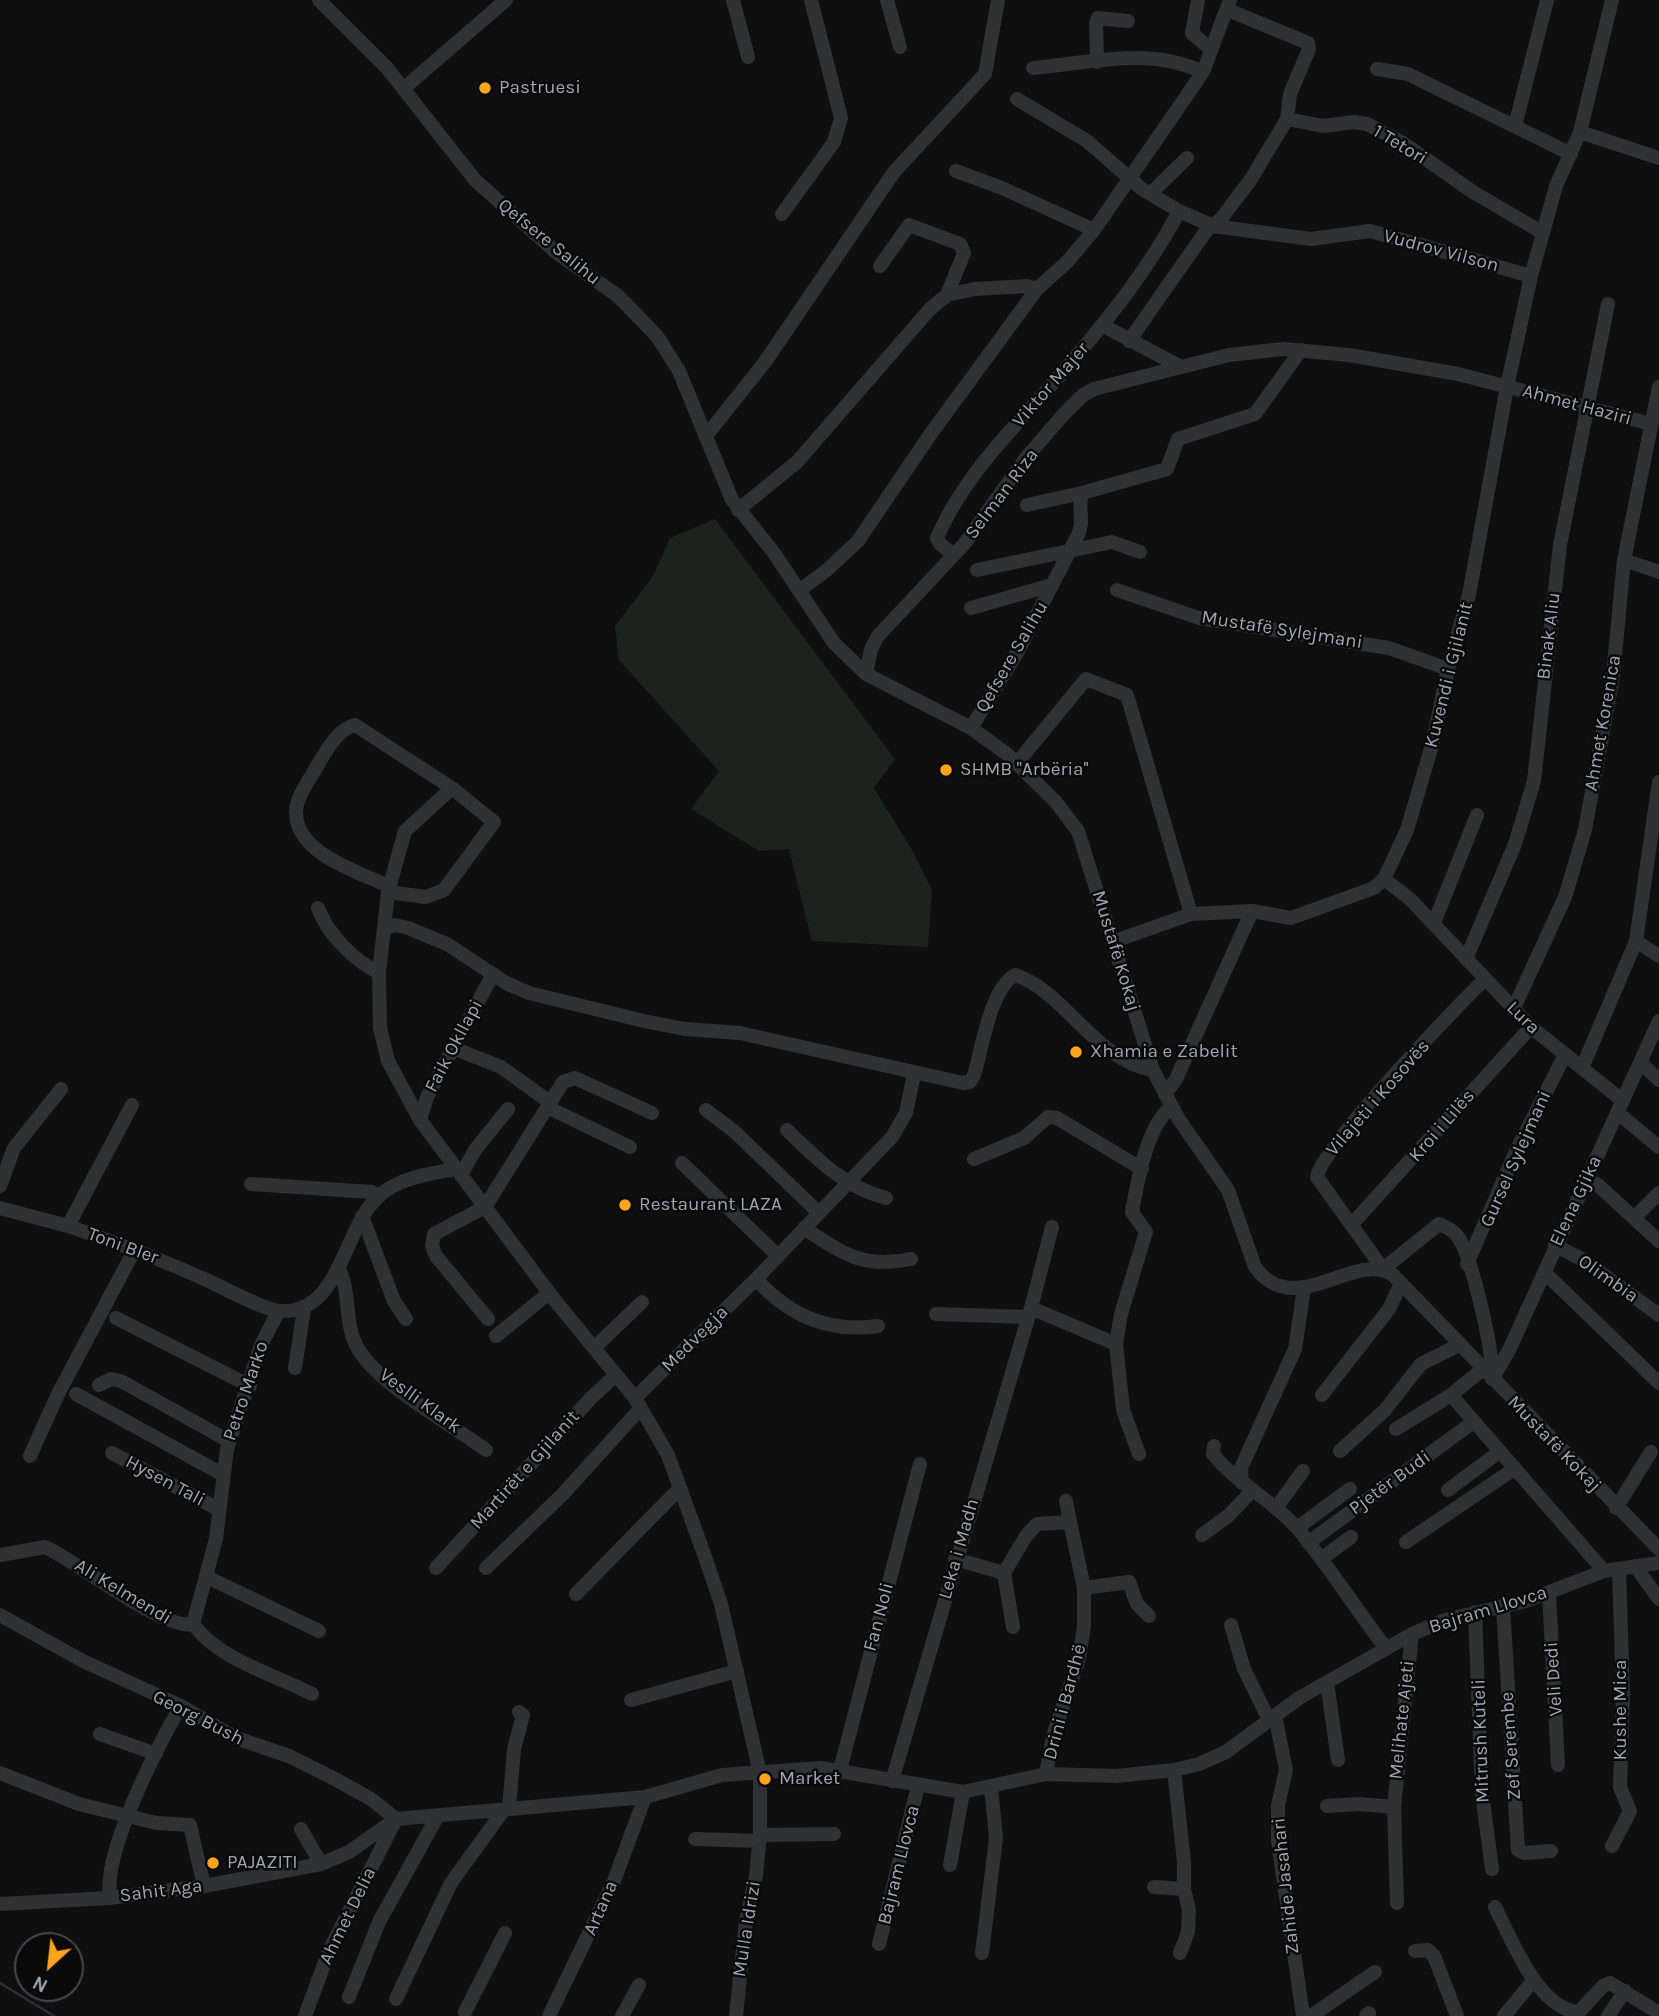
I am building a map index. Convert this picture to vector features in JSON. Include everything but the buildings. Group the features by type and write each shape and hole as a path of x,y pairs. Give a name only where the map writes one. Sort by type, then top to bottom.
{"street":[{"name":"Qefsere Salihu","path":"319,0 355,33 475,180 547,245 618,296 657,336 679,371 738,510 800,590 834,642 866,674 898,693 971,728 1018,650 1078,535 1083,524 1080,499 1082,493"},
{"path":"403,89 506,0"},
{"path":"733,0 748,57"},
{"path":"782,214 834,142 841,118 811,0"},
{"path":"887,0 900,47"},
{"path":"706,436 765,362 894,172 985,74 998,0"},
{"path":"1198,0 1192,33 1210,49"},
{"path":"1515,126 1547,0"},
{"name":"Kuvendi i Gjilanit","path":"1384,879 1407,830 1418,796 1478,550 1507,387 1531,276 1556,186 1580,132 1612,0"},
{"path":"800,590 827,570 858,541 932,432 1037,289 1067,262 1094,230 1203,72 1229,5 1308,43 1309,49 1290,94 1287,119 1251,178 1189,255 1129,341"},
{"path":"1097,62 1098,18 1128,21"},
{"path":"1033,68 1123,57 1154,57 1203,72"},
{"path":"1377,69 1408,74 1570,154"},
{"name":"Vudrov Vilson","path":"1017,99 1087,141 1151,194 1179,211 1213,226 1311,239 1370,231 1531,276"},
{"name":"1 Tetori","path":"1287,119 1323,126 1354,122 1367,124 1403,143 1473,192 1543,233"},
{"path":"1580,132 1659,158"},
{"path":"1151,194 1187,158"},
{"path":"956,171 1002,188 1094,230"},
{"name":"Viktor Majer","path":"953,554 937,538 962,494 1010,431 1102,325 1179,211"},
{"path":"880,266 909,225 960,244 964,253 948,285 947,295"},
{"path":"738,510 797,462 930,309 947,295 999,286 1037,289"},
{"name":"Binak Aliu","path":"1466,959 1515,844 1534,781 1560,545 1608,304"},
{"path":"1102,325 1179,366"},
{"name":"Selman Riza","path":"866,674 871,649 878,636 977,527 1025,459 1083,395 1094,389 1179,366 1267,348 1301,350 1458,374 1507,387"},
{"path":"1027,505 1167,469 1178,439 1255,414 1301,350"},
{"name":"Ahmet Haziri","path":"1507,387 1651,424 1659,387"},
{"name":"Ahmet Korenica","path":"1513,1010 1565,897 1586,830 1613,676 1624,560 1651,424"},
{"path":"977,570 1112,542 1140,552"},
{"path":"1624,560 1659,572"},
{"path":"971,608 1052,585"},
{"name":"Mustafë Sylejmani","path":"1117,590 1199,618 1389,648 1448,669"},
{"path":"1017,763 1082,682 1091,680 1127,695 1191,914"},
{"path":"355,724 452,788 492,818 493,827 444,890 426,897 389,889 311,845 298,827 296,811 300,796 330,745 355,724"},
{"name":"Mustafë Kokaj","path":"971,728 1017,763 1055,800 1078,831 1153,1070 1169,1100 1228,1190 1255,1267 1262,1276 1277,1284 1304,1287 1372,1268 1383,1269 1439,1224 1452,1229 1467,1264 1493,1365 1487,1374"},
{"path":"1582,1068 1636,941 1659,782"},
{"path":"396,1819 645,1797 723,1775 760,1773 721,1604 668,1455 638,1403 549,1293 420,1120 388,1061 380,1028 379,974 389,889 405,831 452,788"},
{"path":"1434,923 1477,815"},
{"path":"1112,942 1191,914 1252,911 1292,918 1303,916 1337,899 1374,888 1384,879"},
{"name":"Lura","path":"1384,879 1434,923 1513,1010 1582,1068 1659,1147"},
{"path":"318,908 326,924 350,953 379,974"},
{"path":"1139,1454 1124,1410 1116,1344 1121,1314 1146,1232 1132,1212 1157,1122 1252,911"},
{"path":"385,928 395,925 425,934 447,944 493,974 529,993 644,1021 685,1029 740,1033 914,1074 970,1082 998,993 1008,979 1015,975 1035,985 1128,1064 1153,1070"},
{"path":"1636,941 1659,956"},
{"name":"Faik Okllapi","path":"420,1120 427,1097 493,974"},
{"name":"Vilajeti i Kosovës","path":"1352,1224 1323,1188 1317,1177 1318,1169 1356,1119 1485,979"},
{"name":"Elena Gjika","path":"1487,1374 1509,1350 1586,1178 1642,1064 1659,1021"},
{"name":"Kroi i Lilës","path":"1352,1224 1531,1027"},
{"path":"453,1048 501,1067 550,1105 629,1147"},
{"name":"Gursel Sylejmani","path":"1467,1264 1517,1149 1564,1055"},
{"path":"1642,1064 1659,1080"},
{"name":"Medvegja","path":"486,1568 562,1495 638,1403 776,1255 892,1137 906,1113 914,1074"},
{"path":"488,1319 436,1256 432,1238 485,1206 563,1082 575,1079 652,1113"},
{"path":"0,1186 14,1148 61,1089"},
{"name":"Toni Bler","path":"132,1105 68,1226 135,1250 278,1312"},
{"path":"278,1312 304,1309 323,1294 362,1216 378,1196 423,1175 459,1172 508,1109"},
{"path":"706,1110 735,1132 818,1212"},
{"path":"974,1159 1024,1138 1048,1117 1057,1118 1142,1169"},
{"path":"787,1130 846,1182 863,1192 886,1198"},
{"path":"682,1163 776,1255"},
{"path":"1586,1178 1659,1241"},
{"path":"251,1184 286,1184 372,1192 378,1196"},
{"path":"1634,1218 1659,1193"},
{"path":"2,1212 68,1226"},
{"path":"362,1216 394,1301 406,1319"},
{"name":"Mustafë Kokaj","path":"1352,1224 1383,1269 1401,1283 1616,1508 1659,1549"},
{"name":"Leka i Madh","path":"892,1781 955,1559 1030,1312 1052,1227"},
{"path":"804,1228 844,1254 864,1262 889,1264 911,1259"},
{"name":"Olimbia","path":"1555,1245 1583,1260 1659,1315"},
{"path":"30,1456 58,1394 135,1250"},
{"name":"Veslli Klark","path":"338,1267 348,1298 350,1325 364,1358 397,1387 486,1450"},
{"path":"1544,1272 1659,1383"},
{"path":"756,1279 769,1295 813,1322 837,1328 878,1326"},
{"path":"1322,1395 1390,1308 1401,1283"},
{"path":"1247,1487 1241,1468 1295,1349 1304,1287"},
{"path":"496,1336 549,1293"},
{"path":"594,1348 642,1302"},
{"path":"295,1368 304,1309"},
{"name":"Petro Marko","path":"193,1624 216,1539 222,1474 229,1441 250,1386 261,1345 278,1312"},
{"path":"936,1314 1030,1312 1116,1344"},
{"path":"116,1318 250,1386"},
{"path":"1340,1451 1385,1410 1422,1364 1459,1345"},
{"path":"1396,1429 1487,1374"},
{"name":"Martirët e Gjilanit","path":"436,1568 592,1396 616,1375"},
{"path":"99,1385 111,1379 121,1381 229,1441"},
{"path":"76,1394 222,1474"},
{"path":"1451,1395 1472,1423 1514,1469 1611,1570"},
{"name":"Pjetër Budi","path":"1308,1543 1472,1423"},
{"path":"1214,1446 1213,1454 1247,1487 1276,1508 1297,1528 1385,1647"},
{"path":"1448,1490 1499,1452"},
{"name":"Mustafë Kokaj","path":"1616,1508 1651,1452"},
{"name":"Hysen Tali","path":"112,1453 218,1509"},
{"name":"Fan Noli","path":"840,1770 920,1464"},
{"path":"1406,1542 1514,1469"},
{"path":"1276,1508 1303,1471"},
{"path":"1202,1535 1228,1516 1247,1487"},
{"path":"576,1594 680,1488"},
{"path":"1297,1528 1350,1489"},
{"name":"Drini i Bardhë","path":"1046,1774 1053,1735 1079,1658 1086,1605 1066,1502"},
{"path":"1013,1627 1004,1573 1026,1536 1037,1524 1070,1521"},
{"path":"1321,1559 1351,1537"},
{"name":"Ali Kelmendi","path":"0,1555 45,1547 155,1614 183,1626 193,1624 205,1639 223,1650 312,1694"},
{"path":"955,1559 1004,1573"},
{"name":"Bajram Llovca","path":"760,1773 821,1768 963,1792 1046,1774 1116,1776 1174,1770 1199,1764 1226,1752 1327,1682 1412,1634 1475,1612 1503,1607 1611,1570 1659,1563"},
{"path":"1635,1566 1659,1599"},
{"name":"Kushe Mica","path":"1611,1570 1623,1695 1620,1787 1630,1811 1612,1846"},
{"path":"207,1577 319,1631"},
{"path":"1084,1588 1129,1582 1137,1604 1149,1616"},
{"name":"Veli Dedi","path":"1549,1592 1558,1765"},
{"name":"Zef Serembe","path":"1503,1607 1518,1850 1524,1853 1551,1851"},
{"name":"Mitrush Kuteli","path":"1475,1612 1482,1793 1492,1869"},
{"name":"Georg Bush","path":"0,1615 102,1671 181,1706 236,1738 289,1756 333,1778 371,1799 396,1819"},
{"path":"1231,1625 1244,1669 1272,1718"},
{"name":"Melihate Ajeti","path":"1397,1903 1394,1807 1412,1634"},
{"path":"631,1700 737,1671"},
{"path":"1327,1682 1338,1760"},
{"path":"109,1898 112,1866 129,1817 156,1754 181,1706"},
{"path":"396,1999 451,1883 506,1810 514,1749 523,1722 523,1715 519,1712"},
{"name":"Zahide Jasahari","path":"1272,1718 1286,1770 1278,1805 1278,1841 1303,2016"},
{"path":"100,1734 156,1754"},
{"path":"1174,1770 1184,1862 1184,1889 1189,1910 1188,1932 1180,1953"},
{"path":"0,1773 79,1804 169,1825 190,1825 204,1886"},
{"name":"Mulla Idrizi","path":"736,2016 746,1921 760,1838 760,1773"},
{"name":"Bajram Llovca","path":"879,1944 918,1786"},
{"path":"982,1953 996,1838 991,1787"},
{"path":"950,1865 963,1792"},
{"name":"Artana","path":"549,2016 614,1881 645,1797"},
{"name":"Melihate Ajeti","path":"1326,1807 1360,1804 1394,1807"},
{"path":"349,1997 393,1895 437,1817"},
{"name":"Sahit Aga","path":"0,1904 109,1898 204,1886 321,1864 349,1853 396,1819"},
{"name":"Ahmet Delia","path":"305,2016 329,1951 396,1819"},
{"path":"301,1829 321,1864"},
{"path":"695,1839 834,1834"},
{"path":"1154,1887 1184,1889"},
{"path":"1496,1906 1533,1981 1573,2012 1579,2012 1603,1986 1610,1983 1659,2013"},
{"path":"465,2013 505,1933"},
{"path":"1415,1951 1428,1950 1434,1956 1457,2016"},
{"path":"1311,2016 1375,1972"},
{"path":"1504,2016 1533,1981"},
{"path":"622,2016 639,1985"},
{"path":"1608,2016 1625,1991"}],"shaded area":[{"path":"715,519 895,759 874,788 912,850 932,890 928,947 812,941 789,849 759,851 691,809 719,771 619,660 615,626 653,576 670,538"}],"waterway":[{"path":"0,1983 54,2016"}],"place":[{"name":"Pastruesi","path":"485,88"},
{"name":"SHMB ''Arbëria''","path":"946,770"},
{"name":"Xhamia e Zabelit","path":"1076,1052"},
{"name":"Restaurant LAZA","path":"625,1205"},
{"name":"Market","path":"765,1779"},
{"name":"PAJAZITI","path":"213,1863"}]}
